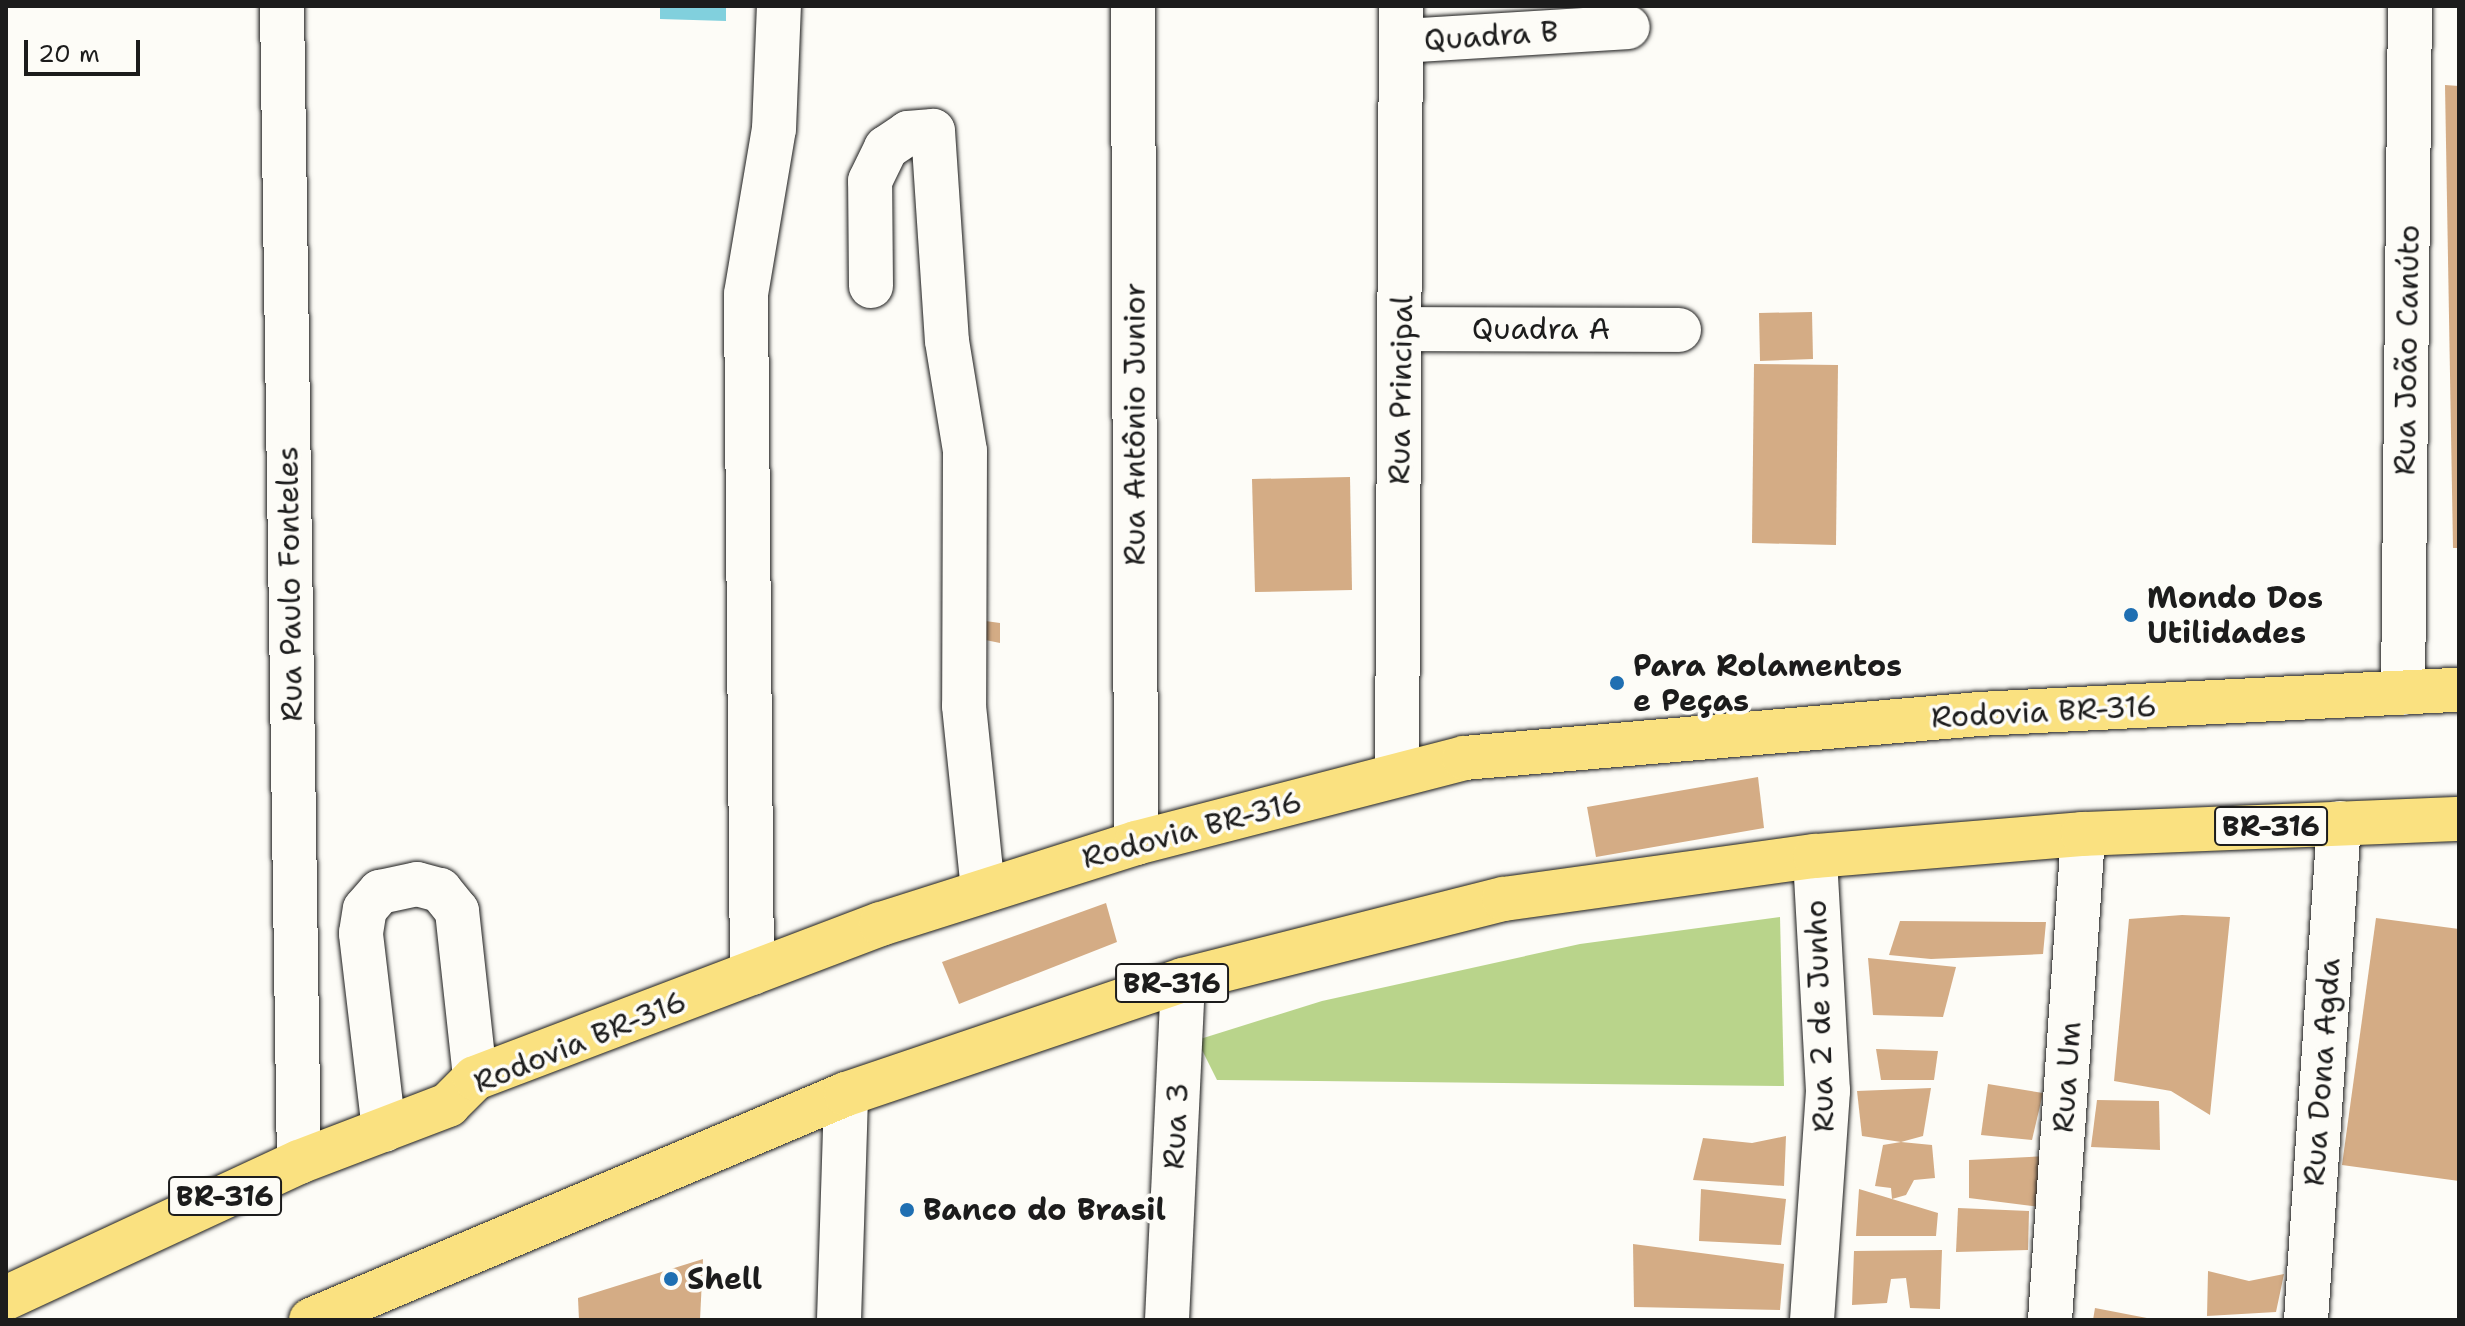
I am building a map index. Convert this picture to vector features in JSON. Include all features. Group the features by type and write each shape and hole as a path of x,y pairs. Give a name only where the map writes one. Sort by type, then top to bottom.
{"highway":[{"name":"Rodovia BR-316","path":"6,1298 299,1162 448,1105 475,1078 752,973 983,891 1136,843 1464,758 1964,715 2459,690"},
{"name":"BR-316","path":"327,1317 846,1094 1183,980 1504,899 1815,856 2083,834 2459,819"}],"street":[{"name":"Rua Paulo Fonteles","path":"282,6 299,1162"},
{"path":"752,973 746,294 774,129 779,6"},
{"name":"Rua Antônio Junior","path":"1133,6 1136,843"},
{"name":"Rua João Canúto","path":"2403,693 2410,6"},
{"name":"Quadra B","path":"1402,24 1628,27"},
{"name":"Rua Principal","path":"1397,775 1402,24"},
{"path":"871,286 870,181 886,148 908,133 933,131 947,341 965,451 964,706 983,891"},
{"name":"Quadra A","path":"1402,329 1679,330"},
{"name":"Rua Dona Agda","path":"2306,1320 2339,823"},
{"name":"Rua Um","path":"2050,1320 2083,834"},
{"name":"Rua 2 de Junho","path":"1812,1320 1828,1091 1815,856"},
{"path":"384,1130 361,933 365,909 380,892 417,884 440,890 457,911 475,1078"},
{"name":"Rua 3","path":"1167,1320 1183,980"},
{"path":"839,1320 846,1094"}],"green space":[{"path":"1780,917 1784,1086 1217,1080 1197,1040 1322,1001 1580,944"}],"water":[{"path":"660,6 726,6 726,21 660,19"}],"building":[{"path":"2445,85 2459,86 2459,548 2453,548"},
{"path":"1812,312 1813,359 1760,361 1759,313"},
{"path":"1754,364 1838,365 1836,545 1752,543"},
{"path":"1350,477 1352,590 1255,592 1252,479"},
{"path":"971,619 1000,623 1000,643 971,637"},
{"path":"1758,777 1764,828 1596,857 1587,807"},
{"path":"1106,903 1117,942 959,1004 942,962"},
{"path":"2182,915 2230,917 2210,1115 2171,1091 2114,1081 2129,919"},
{"path":"2376,918 2459,929 2459,1181 2342,1165"},
{"path":"1900,921 2046,922 2043,954 1931,959 1889,955"},
{"path":"1868,958 1956,967 1943,1017 1873,1015"},
{"path":"1876,1049 1938,1051 1934,1080 1881,1080"},
{"path":"1988,1084 2043,1093 2032,1140 1981,1135"},
{"path":"1931,1088 1923,1136 1901,1142 1862,1136 1857,1091"},
{"path":"2097,1100 2159,1101 2160,1150 2091,1147"},
{"path":"1786,1136 1784,1186 1693,1180 1703,1138 1752,1143"},
{"path":"1901,1142 1932,1145 1935,1178 1914,1180 1906,1195 1892,1199 1891,1188 1875,1186 1883,1145"},
{"path":"2048,1156 2040,1207 1969,1198 1969,1160"},
{"path":"1701,1189 1786,1199 1781,1245 1699,1241"},
{"path":"1859,1189 1938,1213 1936,1236 1856,1236"},
{"path":"1958,1208 2029,1211 2028,1250 1956,1252"},
{"path":"1633,1244 1784,1264 1780,1310 1634,1307"},
{"path":"1942,1250 1940,1309 1910,1308 1906,1278 1891,1279 1887,1303 1852,1305 1854,1251"},
{"name":"Shell","path":"703,1259 700,1320 579,1320 578,1298"},
{"path":"2208,1271 2249,1281 2284,1274 2276,1312 2207,1316"},
{"path":"2095,1308 2152,1319 2093,1320"}],"place":[{"name":"Mondo Dos Utilidades","path":"2131,615"},
{"name":"Para Rolamentos e Peças","path":"1617,683"},
{"name":"Banco do Brasil","path":"907,1210"},
{"name":"Shell","path":"671,1279"}]}
